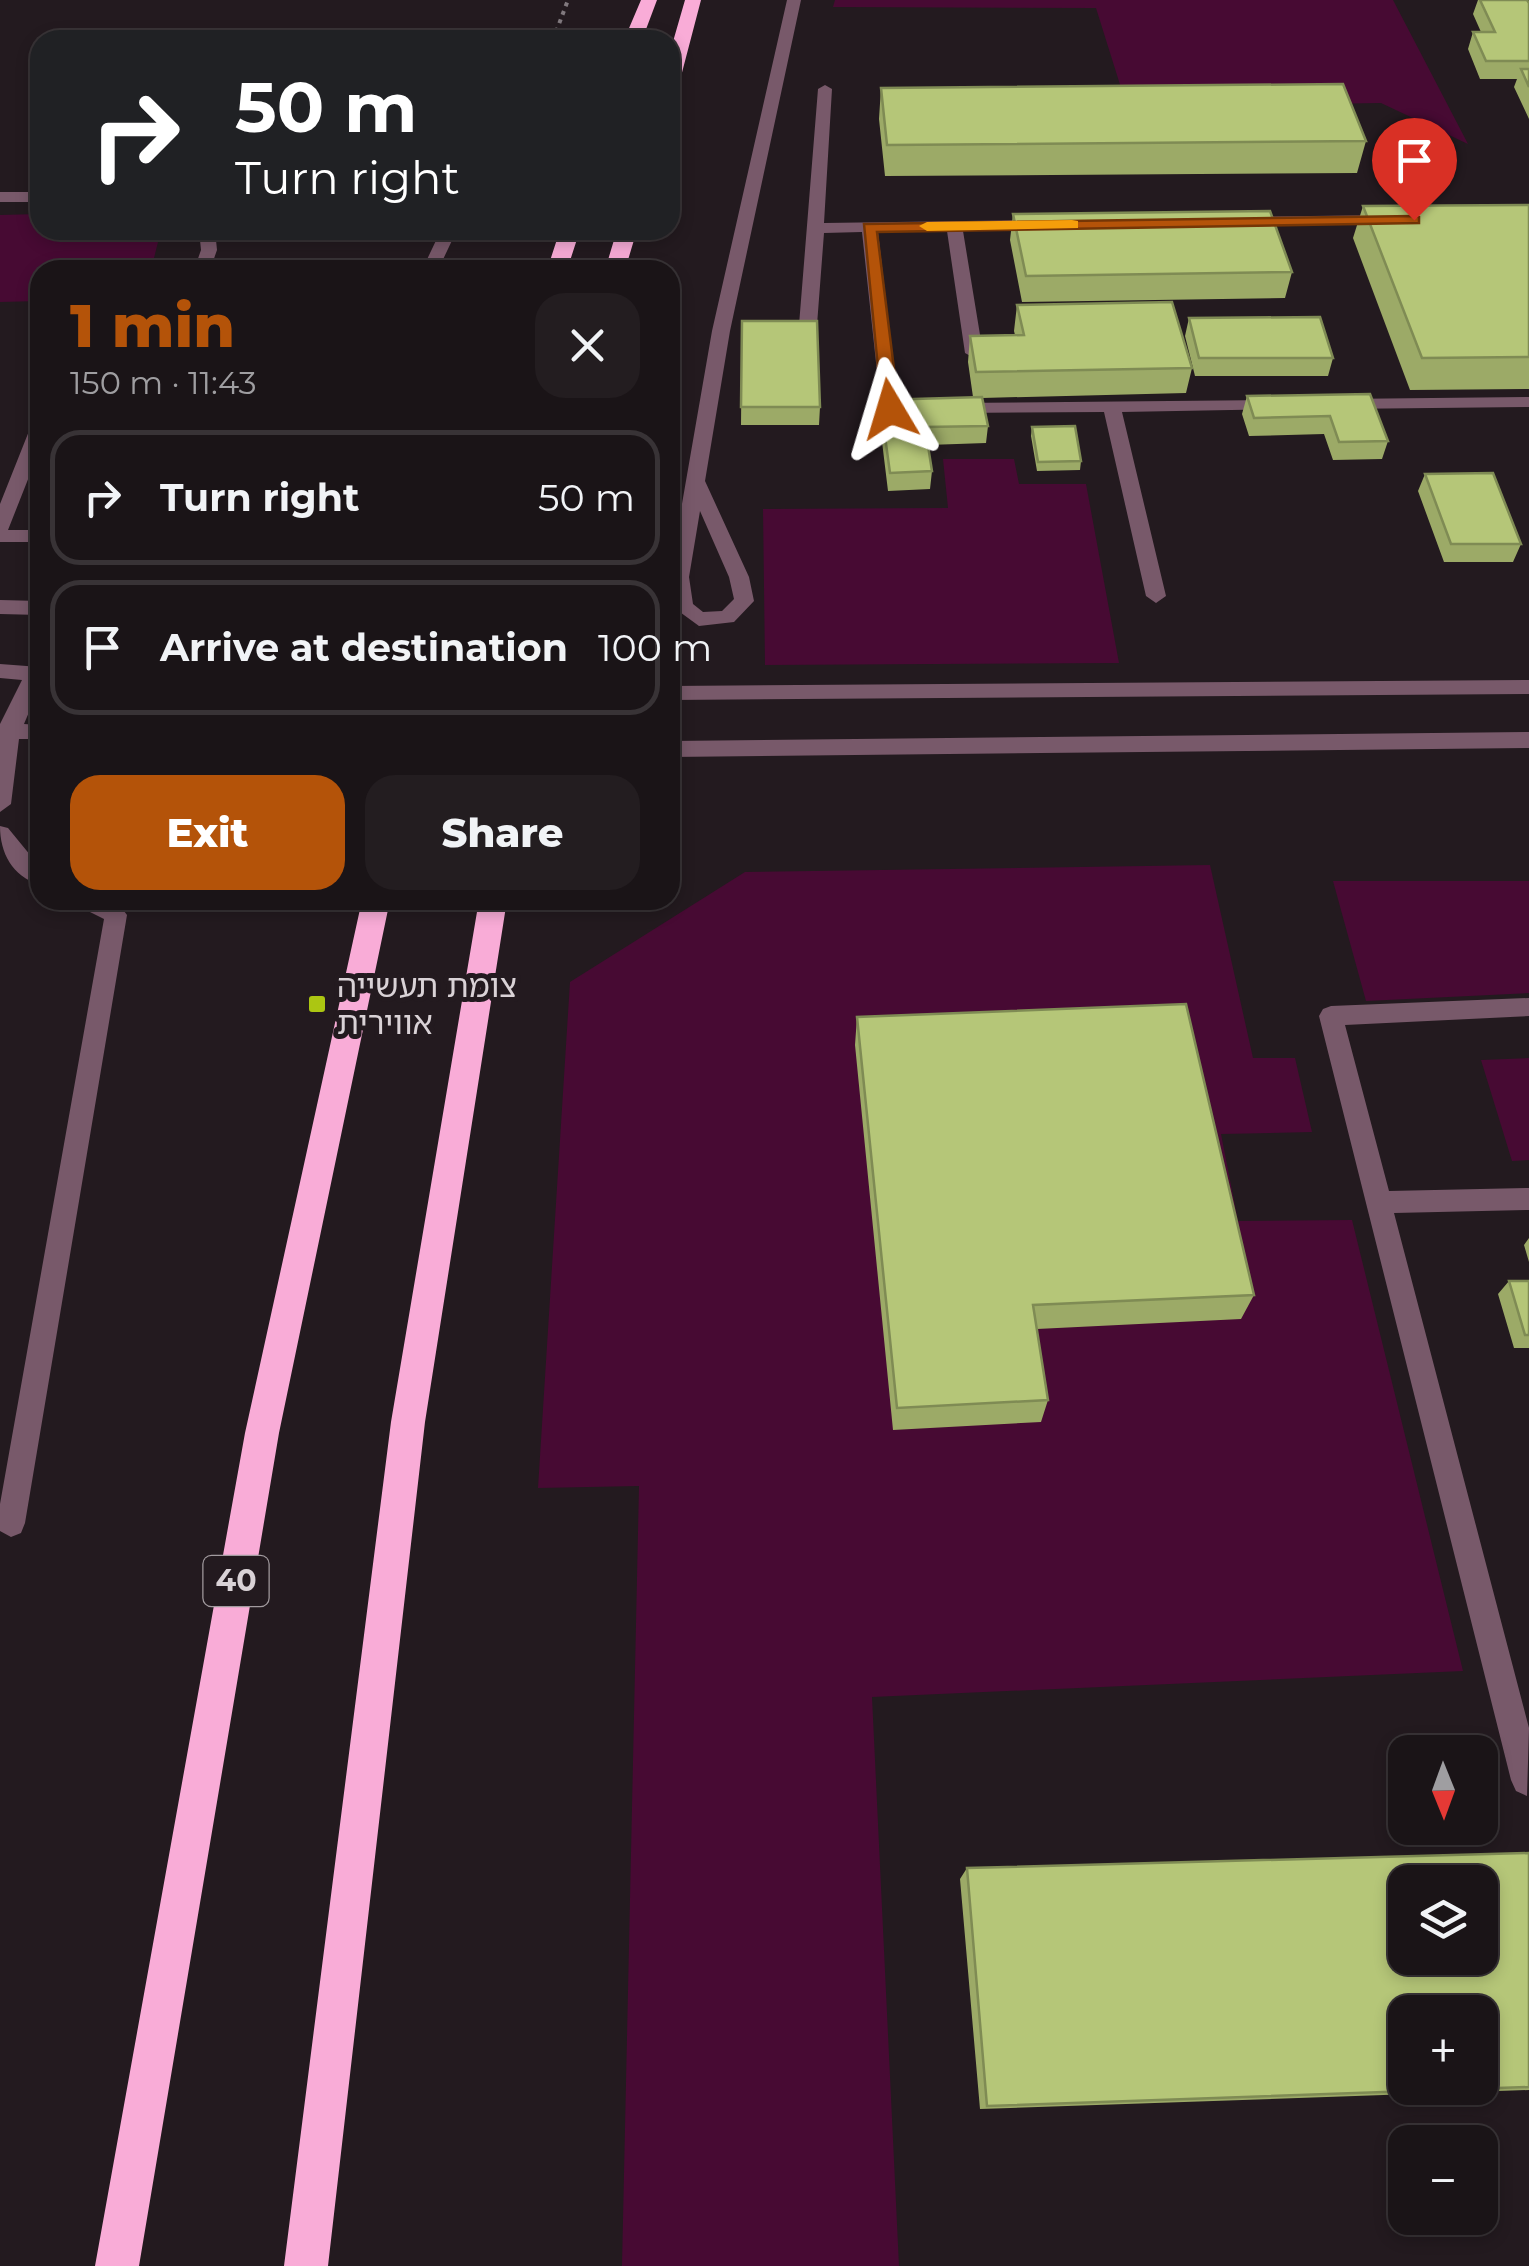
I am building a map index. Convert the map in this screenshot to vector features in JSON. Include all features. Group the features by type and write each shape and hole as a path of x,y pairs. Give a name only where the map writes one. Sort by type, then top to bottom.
{"highway":[{"path":"637,30 649,0"},
{"path":"680,47 693,0"},
{"name":"40","path":"118,2266 262,1433 374,910"},
{"path":"306,2266 408,1422 492,910"}],"street":[{"path":"680,571 721,331 794,0"},
{"path":"808,326 825,90"},
{"path":"0,197 30,197"},
{"path":"1212,223 1410,220"},
{"path":"816,228 1054,225"},
{"path":"954,226 974,353"},
{"path":"869,227 890,409 1529,402"},
{"path":"1112,406 1156,596"},
{"path":"0,528 30,452"},
{"path":"680,584 683,607 699,620 727,617 744,601 738,577 696,482"},
{"path":"0,536 30,536"},
{"path":"0,606 30,608"},
{"path":"0,672 30,674"},
{"path":"0,804 5,731 30,686"},
{"path":"680,693 1529,687"},
{"path":"5,731 30,732"},
{"path":"680,748 1529,740"},
{"path":"0,834 30,872"},
{"path":"11,1522 116,915 106,910"},
{"path":"1527,1780 1331,1016 1529,1006"},
{"path":"1380,1202 1529,1198"}],"path":[{"path":"557,30 568,0"}],"shaded area":[{"path":"835,0 1393,0 1468,144 1381,103 1127,107 1096,8 833,7"},
{"path":"30,214 30,240 158,240 154,260 30,260 30,301 0,302 0,215"},
{"path":"943,459 1014,459 1019,484 1086,484 1119,663 765,665 763,509 948,508"},
{"path":"1210,865 1253,1058 1295,1058 1312,1132 1221,1134 1238,1221 1352,1220 1463,1671 872,1697 899,2266 622,2266 639,1486 538,1488 570,982 745,872"},
{"path":"1333,881 1529,881 1529,993 1366,1001"},
{"path":"1529,1058 1529,1160 1512,1161 1481,1060"}],"building":[{"path":"1480,0 1527,0 1529,61 1486,61 1473,32 1495,32"},
{"path":"1521,69 1529,69 1529,87"},
{"path":"1343,84 1366,141 887,145 881,88"},
{"path":"1529,205 1529,357 1422,358 1363,206"},
{"path":"1270,211 1292,272 1026,276 1013,214"},
{"path":"1172,302 1192,368 976,372 970,336 1024,335 1017,305"},
{"path":"1320,317 1333,358 1199,358 1189,318"},
{"path":"742,321 817,321 820,407 741,407"},
{"path":"1370,394 1388,441 1339,442 1330,416 1254,418 1247,396"},
{"path":"982,397 988,426 925,427 932,471 890,473 880,400"},
{"path":"1075,426 1081,461 1038,462 1032,427"},
{"path":"1493,473 1521,544 1451,544 1425,474"},
{"path":"1186,1004 1254,1295 1033,1305 1048,1400 897,1408 857,1017"},
{"path":"1509,1281 1529,1281 1529,1335 1525,1335"},
{"path":"1529,1853 1529,2087 1498,2088 1498,1995 1388,1995 1388,2092 987,2106 967,1868"}],"slow traffic":[{"path":"927,226 1072,224"}],"place":[{"name":"צומת תעשייה אווירית","path":"317,1004"}],"route":[{"path":"890,409 869,227 1414,220"}]}
